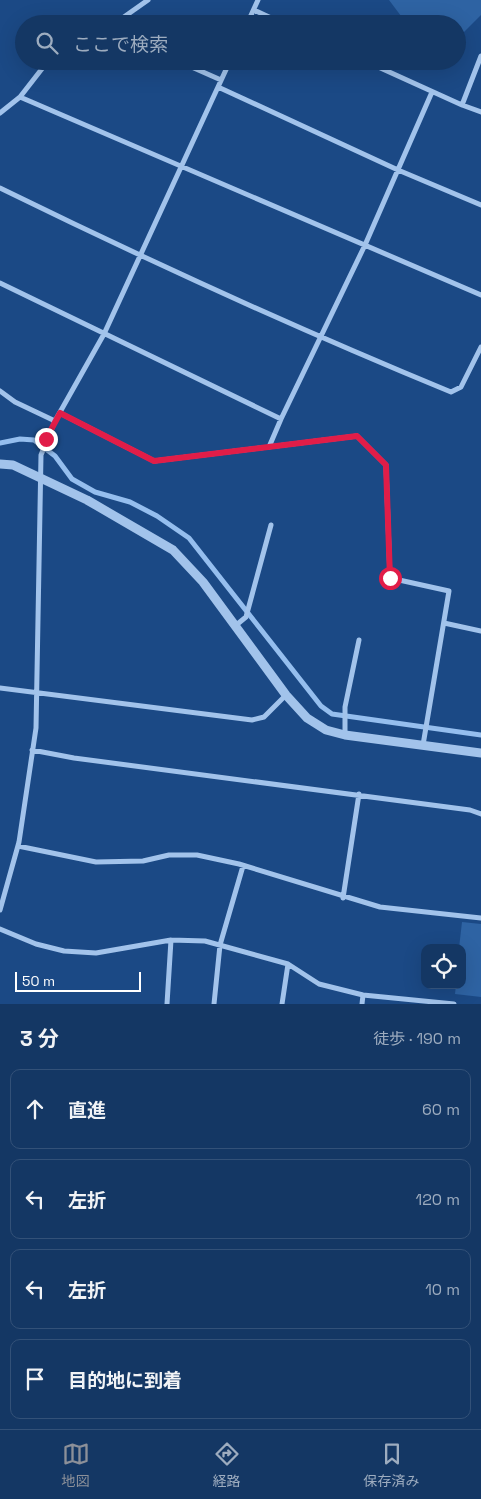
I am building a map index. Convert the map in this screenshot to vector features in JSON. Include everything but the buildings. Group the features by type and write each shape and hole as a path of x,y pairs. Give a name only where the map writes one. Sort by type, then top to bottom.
{"street":[{"path":"127,15 148,0"},
{"path":"252,15 258,0"},
{"path":"254,10 265,15"},
{"path":"462,105 481,56"},
{"path":"0,114 2,108 20,98 41,70"},
{"path":"198,70 221,80"},
{"path":"0,910 18,846 36,728 35,690 41,455 55,421 104,334 141,257 226,70"},
{"path":"384,70 481,112"},
{"path":"218,87 398,170 481,205"},
{"path":"269,447 365,245 432,92"},
{"path":"20,98 481,295"},
{"path":"0,188 141,257 320,338 451,392 461,387 481,347"},
{"path":"0,283 281,419"},
{"path":"0,391 15,402 55,421"},
{"path":"60,413 154,461 357,436 386,465 390,578 449,591 423,745"},
{"path":"0,464 13,465 87,500 173,550 203,582 286,695 307,718 326,730 345,736 481,753"},
{"path":"235,626 246,617 271,526"},
{"path":"444,624 481,631"},
{"path":"345,736 345,707 359,640"},
{"path":"0,688 35,690 252,720 264,717 286,695"},
{"path":"32,750 74,758 359,794 470,810 481,814"},
{"path":"343,898 359,794"},
{"path":"18,846 96,862 143,861 169,855 197,855 243,866 380,908 481,918"},
{"path":"214,1004 220,946 243,866"},
{"path":"0,929 36,944 64,951 96,953 171,940 205,941 288,964 319,984 363,995 454,1004"},
{"path":"167,1004 171,940"},
{"path":"282,1004 288,964"},
{"path":"362,1004 363,995"}],"shaded area":[{"path":"389,0 481,0 481,15 466,30 466,15 400,15"},
{"path":"462,922 481,924 481,997 455,994 456,989 466,989 466,944 459,944"}],"waterway":[{"path":"0,443 20,439 34,440 55,456 72,479 95,492 130,502 157,516 189,538 321,706 332,714 481,735"}],"route":[{"path":"46,439 60,413 154,461 357,436 386,465 390,578"}]}
